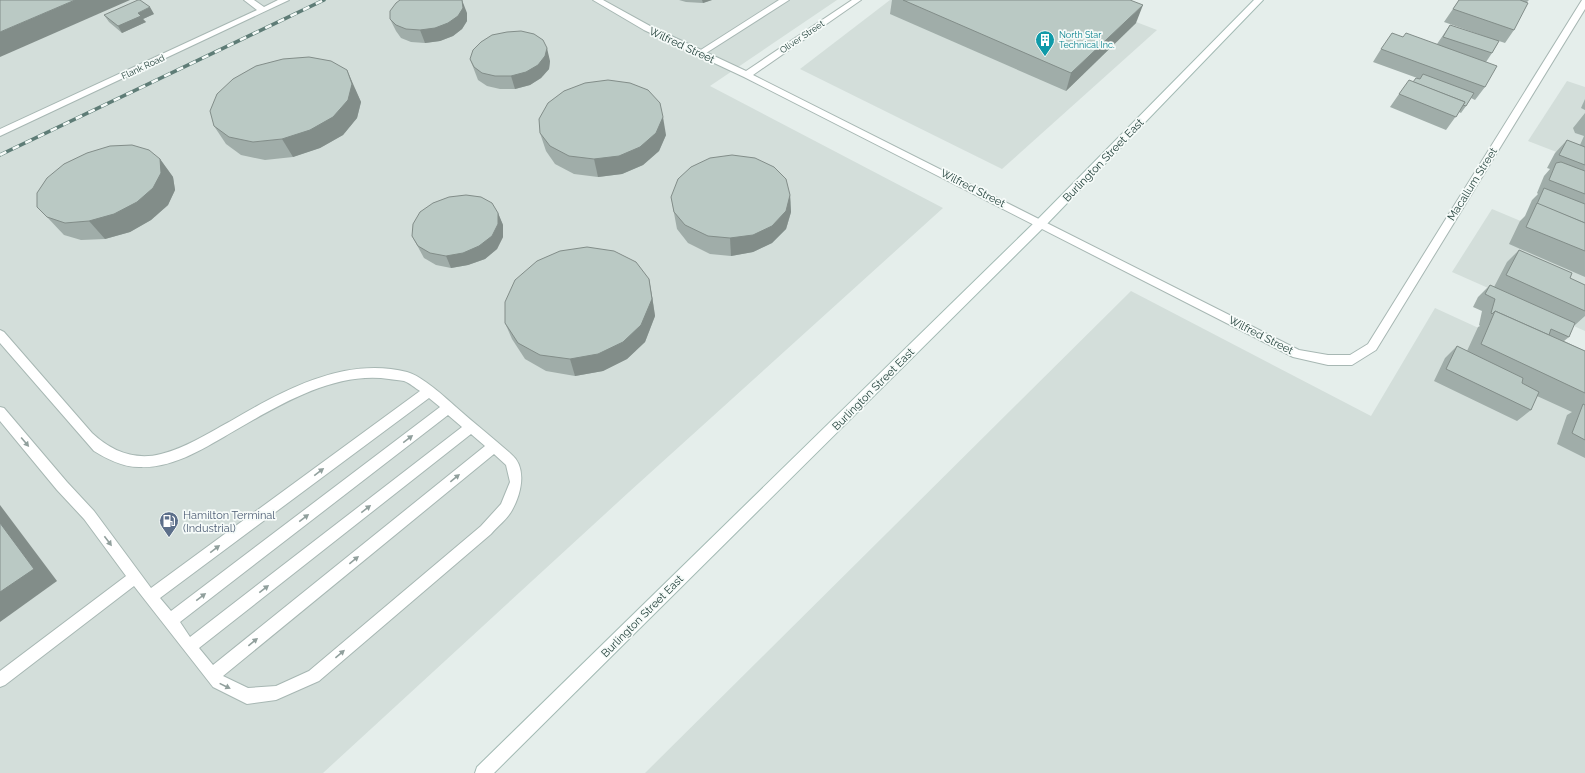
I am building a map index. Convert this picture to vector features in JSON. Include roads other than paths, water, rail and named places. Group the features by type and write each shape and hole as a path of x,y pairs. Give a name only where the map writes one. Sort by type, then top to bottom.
{"street":[{"path":"248,0 263,10"},
{"name":"Flank Road","path":"0,133 285,0"},
{"name":"Wilfred Street","path":"597,0 647,28 747,75 1042,223 1297,354 1328,360 1352,360"},
{"path":"700,53 785,0"},
{"name":"Oliver Street","path":"747,75 857,0"},
{"name":"Burlington Street East","path":"483,773 1042,223 1259,0"},
{"name":"Macallum Street","path":"1352,360 1372,347 1585,2"},
{"path":"0,335 88,437 98,447 116,457 138,462 161,460 198,445 265,406 300,391 343,375 375,372 406,377 429,390 512,462 516,482 506,508 486,530 314,676 276,694 247,696 218,682 150,597 88,515 0,412"},
{"path":"150,597 429,390"},
{"path":"170,621 449,407"},
{"path":"189,647 471,427"},
{"path":"212,675 494,446"},
{"path":"0,680 135,577"}],"railway":[{"path":"0,155 324,0"}],"place":[{"name":"North Star Technical Inc.","path":"1045,57"},
{"name":"Hamilton Terminal (Industrial)","path":"169,538"}]}
